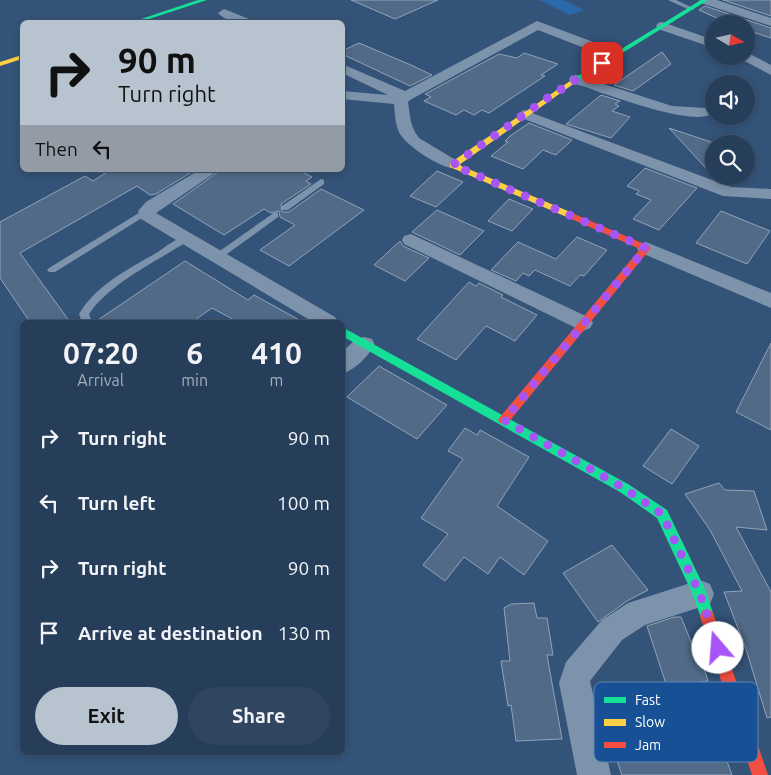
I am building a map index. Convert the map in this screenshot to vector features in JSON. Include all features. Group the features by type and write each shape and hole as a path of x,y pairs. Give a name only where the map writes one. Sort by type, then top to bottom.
{"main road":[{"path":"141,20 204,0"},
{"path":"453,165 576,78 705,0"},
{"path":"0,64 20,58"},
{"path":"453,165 646,248 582,323 504,420"},
{"path":"345,333 624,488 662,514 700,594 729,682"},
{"path":"756,762 760,775"}],"street":[{"path":"705,0 771,22"},
{"path":"224,13 240,20"},
{"path":"345,94 403,99 537,25 615,55"},
{"path":"662,26 705,41"},
{"path":"755,61 771,71"},
{"path":"345,70 403,99"},
{"path":"576,78 670,110 705,112"},
{"path":"403,99 402,122 413,141 453,165"},
{"path":"524,114 729,192 748,195 771,194"},
{"path":"207,172 146,211 147,216 325,320"},
{"path":"411,240 582,323"},
{"path":"646,248 771,301"},
{"path":"345,363 364,344"},
{"path":"594,775 574,683 577,673 612,630 638,613 700,594"}],"lane":[{"path":"670,0 692,9"},
{"path":"285,208 322,182"},
{"path":"52,270 146,211"},
{"path":"217,257 275,215"},
{"path":"86,320 84,314 88,306 108,289 185,239"}],"shaded area":[{"path":"539,0 563,0 584,10 570,15"}],"building":[{"path":"351,0 438,0 395,19"},
{"path":"723,0 771,0 771,16"},
{"path":"705,6 732,15 710,15 699,10"},
{"path":"755,23 771,28 771,38 755,33"},
{"path":"359,43 432,75 410,86 345,55 345,50"},
{"path":"662,52 671,64 633,91 614,85"},
{"path":"524,53 558,64 541,75 545,76 489,113 482,110 474,115 464,110 456,115 424,101 431,97 425,94 499,54 517,58"},
{"path":"601,95 620,101 615,104 619,106 612,111 630,117 611,138 566,124"},
{"path":"529,123 572,140 556,155 543,150 523,169 491,156 508,142 505,141 510,136"},
{"path":"669,128 705,140 705,167"},
{"path":"645,168 697,188 659,230 633,219 651,200 636,194 639,191 627,186"},
{"path":"437,171 463,182 436,207 410,196"},
{"path":"107,172 192,172 156,194 150,195 137,186 20,253 69,320 29,320 0,278 0,222 85,176 93,181"},
{"path":"218,172 302,172 312,177 306,181 311,184 281,204 282,212 289,212 321,189 364,210 289,266 260,250 295,225 280,217 279,211 271,213 264,209 224,235 173,204"},
{"path":"509,199 533,209 512,231 488,221"},
{"path":"437,210 484,231 460,255 412,232"},
{"path":"721,211 770,231 747,264 696,243"},
{"path":"577,237 607,250 584,276 580,275 570,286 535,270 529,276 523,273 516,281 491,270 518,242 556,259"},
{"path":"400,241 403,246 429,258 405,281 374,265"},
{"path":"185,261 248,300 254,295 299,320 234,320 212,308 195,320 98,320"},
{"path":"469,282 476,286 479,283 503,295 501,297 537,315 515,341 486,326 456,360 417,339"},
{"path":"771,343 771,430 736,412"},
{"path":"379,366 447,405 417,439 347,397"},
{"path":"465,428 477,435 480,430 529,457 497,506 548,541 524,575 500,557 488,574 464,557 445,581 423,565 448,534 421,518 463,459 448,451"},
{"path":"671,429 699,446 672,484 643,466"},
{"path":"719,483 725,490 754,491 767,530 736,527 771,592 771,717 767,718 758,688 758,682 756,682 746,649 724,592 742,591 710,530 685,494"},
{"path":"612,545 648,590 627,601 598,622 563,573"},
{"path":"534,603 537,618 547,618 553,655 547,655 562,739 516,741 511,705 508,706 501,661 510,661 504,608 511,604"},
{"path":"674,617 681,617 694,649 698,648 708,681 665,682 647,626"},
{"path":"617,762 727,762 732,775 622,775"}],"traffic: fast":[{"path":"141,20 204,0"},
{"path":"575,80 705,0"},
{"path":"345,333 624,488 662,514 700,594 707,616"}],"traffic: slow":[{"path":"0,64 20,58"},
{"path":"572,216 453,165 575,80"}],"traffic: jam":[{"path":"504,420 646,248 572,216"},
{"path":"707,616 729,682"},
{"path":"756,762 760,775"}],"route":[{"path":"602,63 576,78 453,165 646,248 582,323 504,420 624,488 662,514 700,594 718,648"}]}
